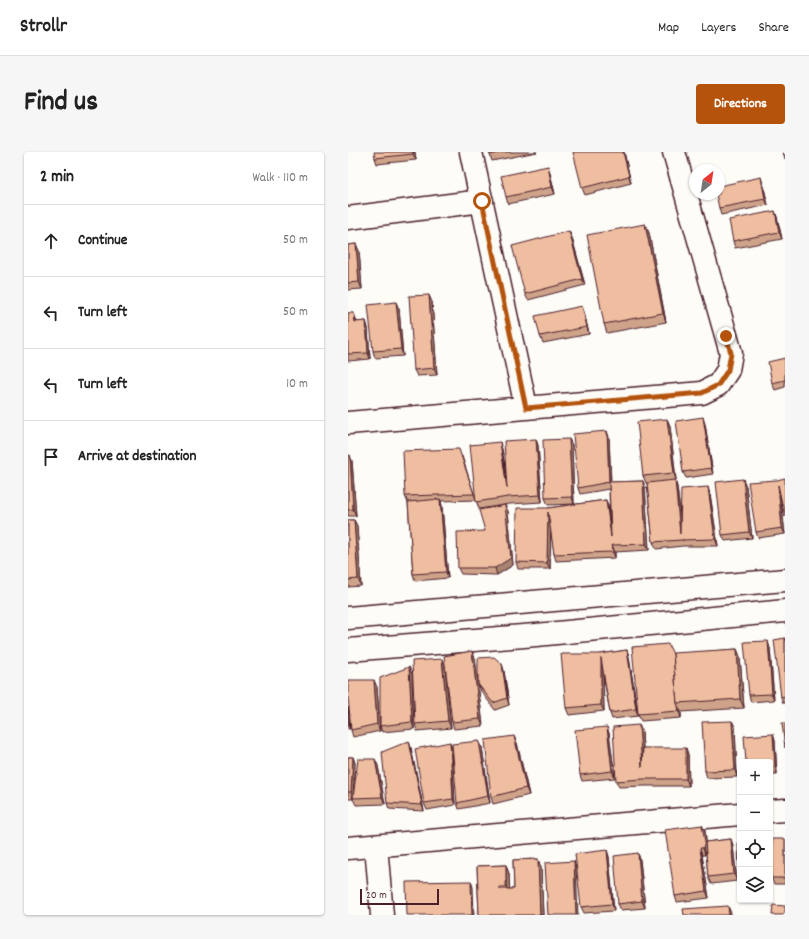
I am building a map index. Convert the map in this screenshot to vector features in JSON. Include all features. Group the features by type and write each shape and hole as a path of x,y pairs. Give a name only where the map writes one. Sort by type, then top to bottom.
{"street":[{"path":"471,152 526,408"},
{"path":"348,423 702,393 718,385 728,370 731,353 674,152"},
{"path":"348,218 482,201"},
{"path":"348,618 785,580"},
{"path":"348,650 536,635 785,611"},
{"path":"773,811 785,810"},
{"path":"348,848 737,814"},
{"path":"376,846 382,915"}],"building":[{"path":"374,152 413,152 413,154 375,158"},
{"path":"489,152 503,152 490,155"},
{"path":"573,152 623,152 629,176 582,188"},
{"path":"548,166 552,187 506,197 501,176"},
{"path":"761,177 765,199 719,208 717,200 725,200 725,185"},
{"path":"775,211 779,232 733,241 729,220"},
{"path":"645,224 663,313 604,324 587,235"},
{"path":"569,231 582,279 525,294 512,246"},
{"path":"356,244 359,282 348,283 348,245"},
{"path":"429,295 434,368 414,370 409,296"},
{"path":"396,302 401,349 373,351 368,305"},
{"path":"582,306 587,327 540,336 535,316"},
{"path":"348,313 354,313 355,322 366,321 368,353 348,354"},
{"path":"785,358 785,380 772,383 768,362"},
{"path":"703,417 711,468 683,472 676,421"},
{"path":"667,419 674,473 643,476 637,422"},
{"path":"607,431 609,482 578,488 573,434"},
{"path":"536,439 540,495 508,497 476,502 470,445 500,442 507,488 504,441"},
{"path":"569,439 572,497 545,498 543,440"},
{"path":"459,449 474,494 405,496 403,451"},
{"path":"348,455 350,455 353,509 348,510"},
{"path":"785,478 785,517 778,485 782,528 756,532 748,482"},
{"path":"743,479 749,532 722,535 716,482"},
{"path":"675,480 680,534 681,489 708,487 715,539 653,542 647,483"},
{"path":"643,481 646,544 612,545 613,552 554,554 548,512 547,563 516,562 517,508 548,508 606,500 611,537 609,482"},
{"path":"440,499 446,572 413,574 408,502"},
{"path":"505,505 511,558 495,568 458,568 457,532 485,531 479,510"},
{"path":"348,520 354,520 358,579 348,580"},
{"path":"785,638 785,696 781,697 774,640"},
{"path":"768,641 772,694 749,695 744,642"},
{"path":"668,644 673,654 679,711 638,714 632,647"},
{"path":"737,649 740,699 677,703 673,653"},
{"path":"627,650 636,709 610,713 601,658 601,705 566,708 561,654 600,654"},
{"path":"472,651 480,719 452,722 444,656"},
{"path":"494,657 502,664 507,698 493,703 478,684 478,658"},
{"path":"442,659 448,721 415,724 412,661"},
{"path":"409,667 412,722 380,726 380,678"},
{"path":"348,680 374,680 377,724 351,730"},
{"path":"732,721 735,770 705,771 702,722"},
{"path":"782,723 785,723 785,748"},
{"path":"639,725 642,767 643,748 686,748 686,779 643,779 616,781 613,727"},
{"path":"607,727 612,771 580,775 575,730"},
{"path":"773,734 775,767 773,767 773,759 746,759 744,736"},
{"path":"514,736 526,788 491,797 485,740"},
{"path":"409,741 422,805 387,803 382,752"},
{"path":"479,741 488,796 457,803 452,744"},
{"path":"450,742 453,799 424,803 415,749"},
{"path":"348,757 353,757 351,792 348,792"},
{"path":"358,759 375,759 382,797 353,798"},
{"path":"702,825 705,842 703,848 700,848 706,891 675,896 665,830"},
{"path":"731,839 734,874 708,877 705,842"},
{"path":"773,839 785,839 785,878 773,878"},
{"path":"607,850 612,904 581,907 575,854"},
{"path":"638,853 642,901 618,904 614,856"},
{"path":"538,859 540,915 479,915 477,866 506,865 506,887 499,887 499,889 514,889 513,860"},
{"path":"574,861 576,915 548,915 545,863"},
{"path":"471,881 472,915 407,915 406,882"},
{"path":"773,905 785,906 785,915 772,915"},
{"path":"728,906 729,915 684,915 683,909"}],"route":[{"path":"482,201 526,408 702,393 718,385 728,370 731,353 726,336"}]}
